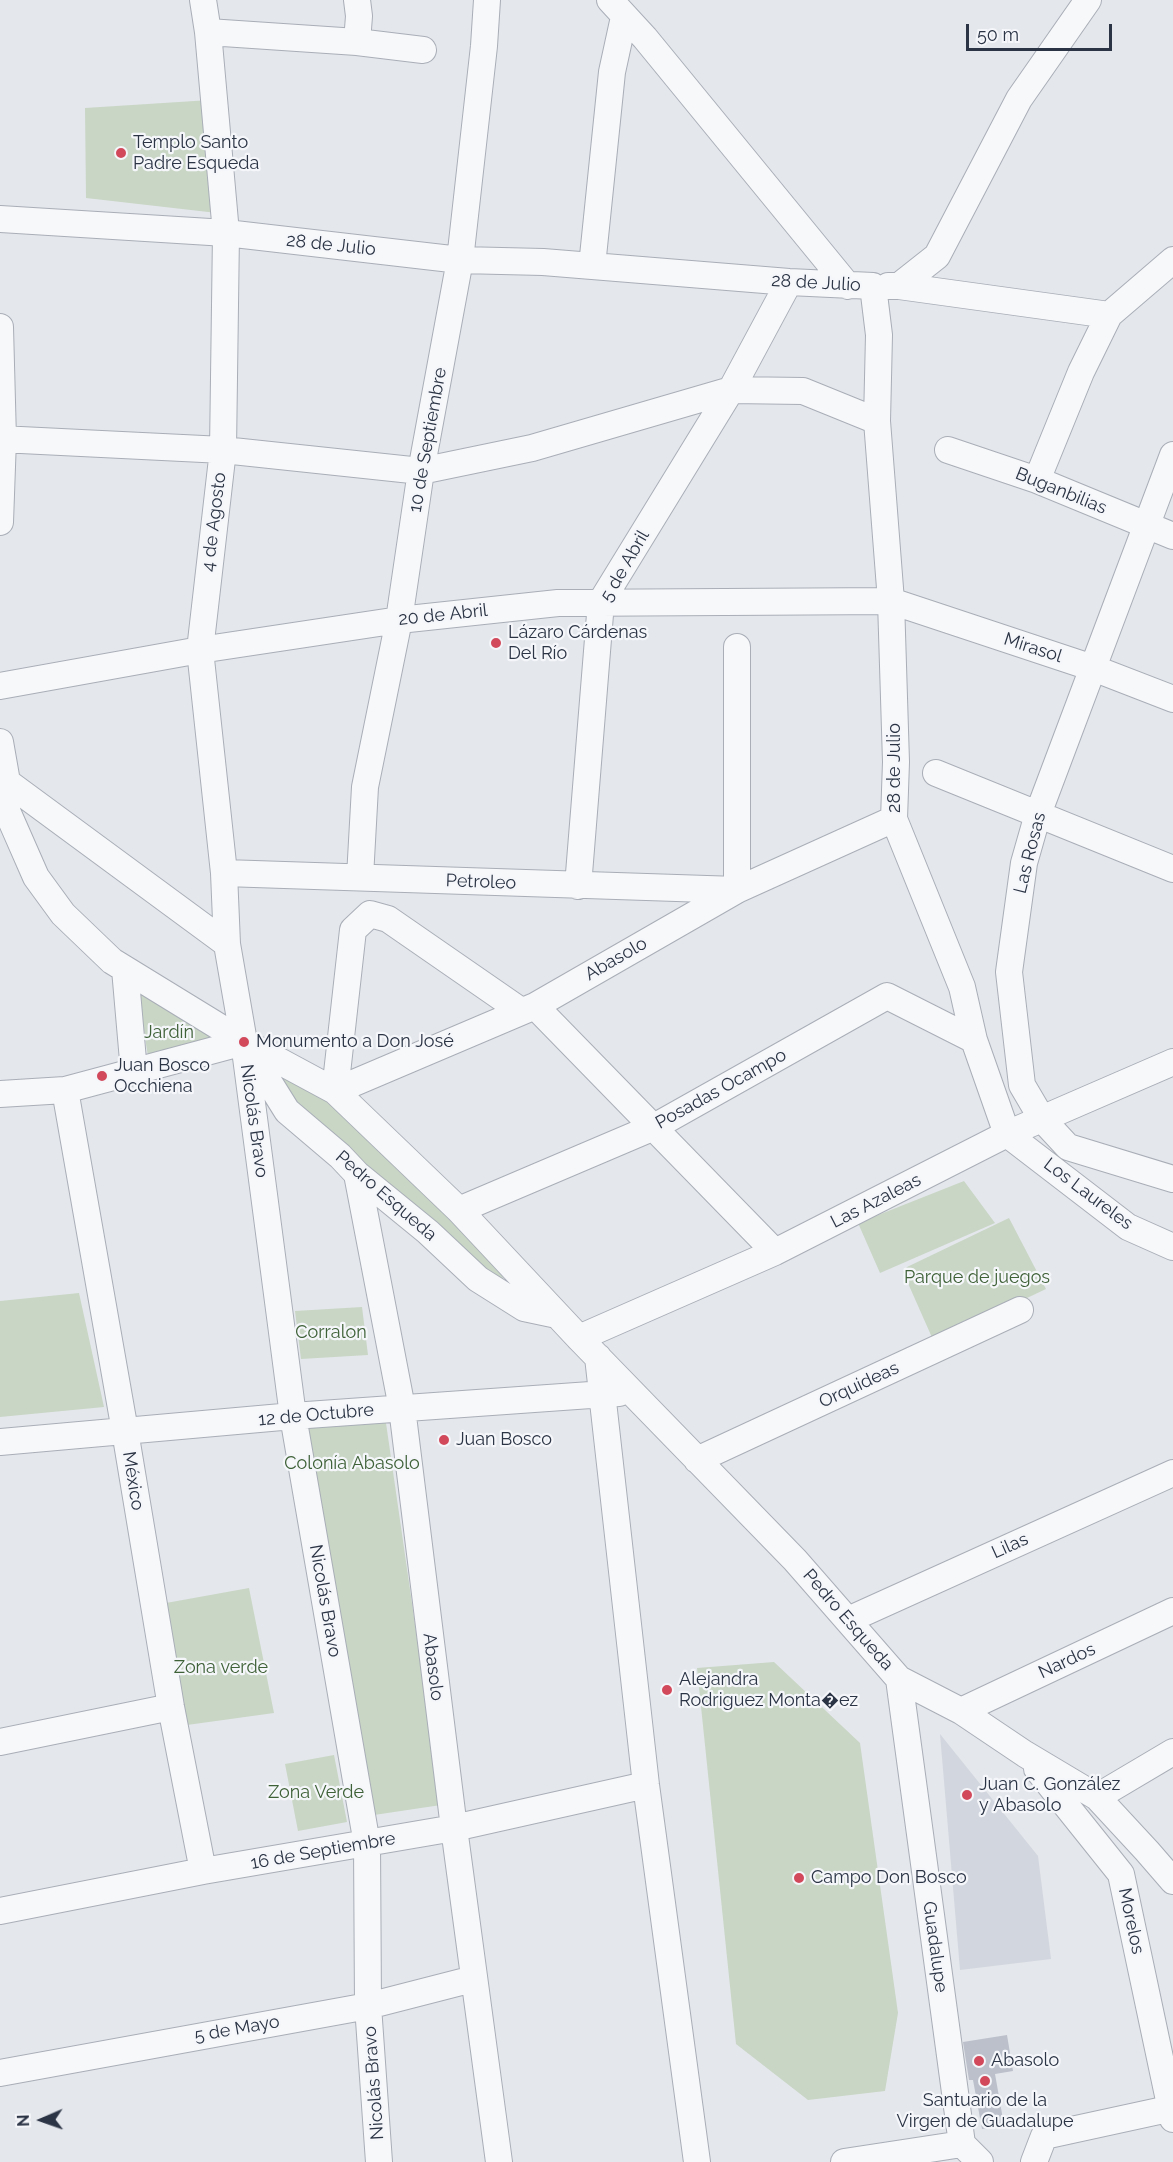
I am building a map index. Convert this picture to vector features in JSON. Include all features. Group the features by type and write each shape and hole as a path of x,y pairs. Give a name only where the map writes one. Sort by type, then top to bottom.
{"street":[{"name":"4 de Agosto","path":"203,0 208,32 226,233 223,450 200,650 224,873 227,944 244,1042"},
{"path":"357,0 359,16 357,42"},
{"name":"10 de Septiembre","path":"360,877 364,787 399,620 421,471 460,260 487,0"},
{"path":"899,286 937,255 1019,99 1088,0"},
{"path":"617,8 861,286 899,286 1109,315"},
{"path":"592,266 617,8"},
{"path":"208,32 357,42 423,50"},
{"name":"28 de Julio","path":"0,219 226,233 460,260 592,266 861,286 879,335 877,421 891,601 896,762 894,819 962,987 974,1040 1007,1134"},
{"path":"1037,480 1081,372 1109,315 1173,260"},
{"name":"5 de Abril","path":"578,886 601,602 731,390 789,282"},
{"path":"0,327 2,439 0,522"},
{"path":"2,439 223,450 421,471 532,448 731,390 803,391 877,421"},
{"name":"Buganbilias","path":"948,450 1037,480 1173,536"},
{"name":"Las Rosas","path":"1173,455 1038,814 1024,863 1009,972 1022,1085 1042,1119 1068,1147 1173,1179"},
{"name":"20 de Abril","path":"0,686 200,650 399,620 558,603 891,601"},
{"name":"Mirasol","path":"891,601 1093,668 1173,699"},
{"path":"737,647 737,890"},
{"name":"Pedro Esqueda","path":"0,742 7,783 3,817 36,877 63,914 112,961 244,1042 335,1091 459,1210 598,1358 795,1560 899,1679 961,1711 1025,1754 1097,1797 1173,1881"},
{"path":"936,773 1173,869"},
{"path":"7,783 227,944"},
{"name":"Abasolo","path":"335,1091 528,1009 737,890 894,819"},
{"name":"Petroleo","path":"224,873 737,890"},
{"path":"335,1091 353,930 370,914 388,919 528,1009 654,1127 775,1252"},
{"path":"125,969 134,1072"},
{"name":"Posadas Ocampo","path":"459,1210 654,1127 887,996 974,1040"},
{"path":"0,1094 64,1090 244,1042"},
{"name":"Pedro Esqueda","path":"244,1042 287,1111 340,1156 357,1174 428,1232 478,1279 524,1308 557,1315"},
{"name":"Nicolás Bravo","path":"244,1042 293,1416 367,1844 368,2006 379,2162"},
{"name":"Las Azaleas","path":"579,1338 775,1252 1007,1134 1173,1062"},
{"name":"México","path":"64,1090 125,1431 171,1707 203,1871"},
{"name":"Los Laureles","path":"1007,1134 1128,1227 1173,1247"},
{"name":"Abasolo","path":"357,1174 402,1408 453,1828 499,2162"},
{"name":"Orquideas","path":"697,1460 1020,1310"},
{"path":"598,1358 646,1785 697,2162"},
{"name":"12 de Octubre","path":"0,1442 293,1416 632,1392"},
{"name":"Lilas","path":"848,1620 1173,1473"},
{"name":"Nardos","path":"961,1711 1173,1611"},
{"name":"Guadalupe","path":"899,1679 962,2144"},
{"path":"0,1742 171,1707"},
{"path":"1097,1797 1173,1752"},
{"name":"Morelos","path":"1025,1754 1121,1874 1172,2112"},
{"name":"16 de Septiembre","path":"0,1911 203,1871 453,1828 646,1785"},
{"name":"5 de Mayo","path":"0,2073 368,2006 473,1979"},
{"path":"1034,2162 1044,2136 1172,2112"},
{"path":"844,2162 962,2144 980,2162"}],"shaded area":[{"name":"Juan C. González y Abasolo","path":"940,1734 1038,1856 1051,1959 960,1970"}],"green space":[{"path":"210,100 217,213 86,198 85,108"},
{"name":"Jardín","path":"137,986 224,1040 149,1063"},
{"path":"265,1061 337,1100 496,1263 510,1292 291,1108"},
{"path":"964,1181 995,1223 880,1273 858,1223"},
{"name":"Parque de juegos","path":"1009,1218 1046,1289 934,1342 903,1272 907,1267"},
{"path":"79,1293 104,1407 0,1417 0,1301"},
{"name":"Corralon","path":"362,1307 368,1355 301,1359 295,1311"},
{"name":"Colonía Abasolo","path":"385,1416 441,1805 374,1815 306,1421"},
{"name":"Zona verde","path":"249,1588 274,1713 187,1725 166,1603"},
{"name":"Campo Don Bosco","path":"774,1662 860,1743 898,2013 885,2091 808,2100 736,2044 697,1668"},
{"name":"Zona Verde","path":"334,1755 347,1822 298,1831 285,1764"}],"building":[{"name":"Santuario de la Virgen de Guadalupe","path":"1007,2035 1013,2071 995,2074 1004,2125 982,2129 973,2080 969,2080 963,2042"}],"place":[{"name":"Templo Santo Padre Esqueda","path":"121,153"},
{"name":"Lázaro Cárdenas Del Río","path":"496,643"},
{"name":"Monumento a Don José","path":"244,1042"},
{"name":"Juan Bosco Occhiena","path":"102,1076"},
{"name":"Juan Bosco","path":"444,1440"},
{"name":"Alejandra Rodriguez Monta�ez","path":"667,1690"},
{"name":"Juan C. González y Abasolo","path":"967,1795"},
{"name":"Campo Don Bosco","path":"799,1878"},
{"name":"Abasolo","path":"979,2061"},
{"name":"Santuario de la Virgen de Guadalupe","path":"985,2081"}]}
